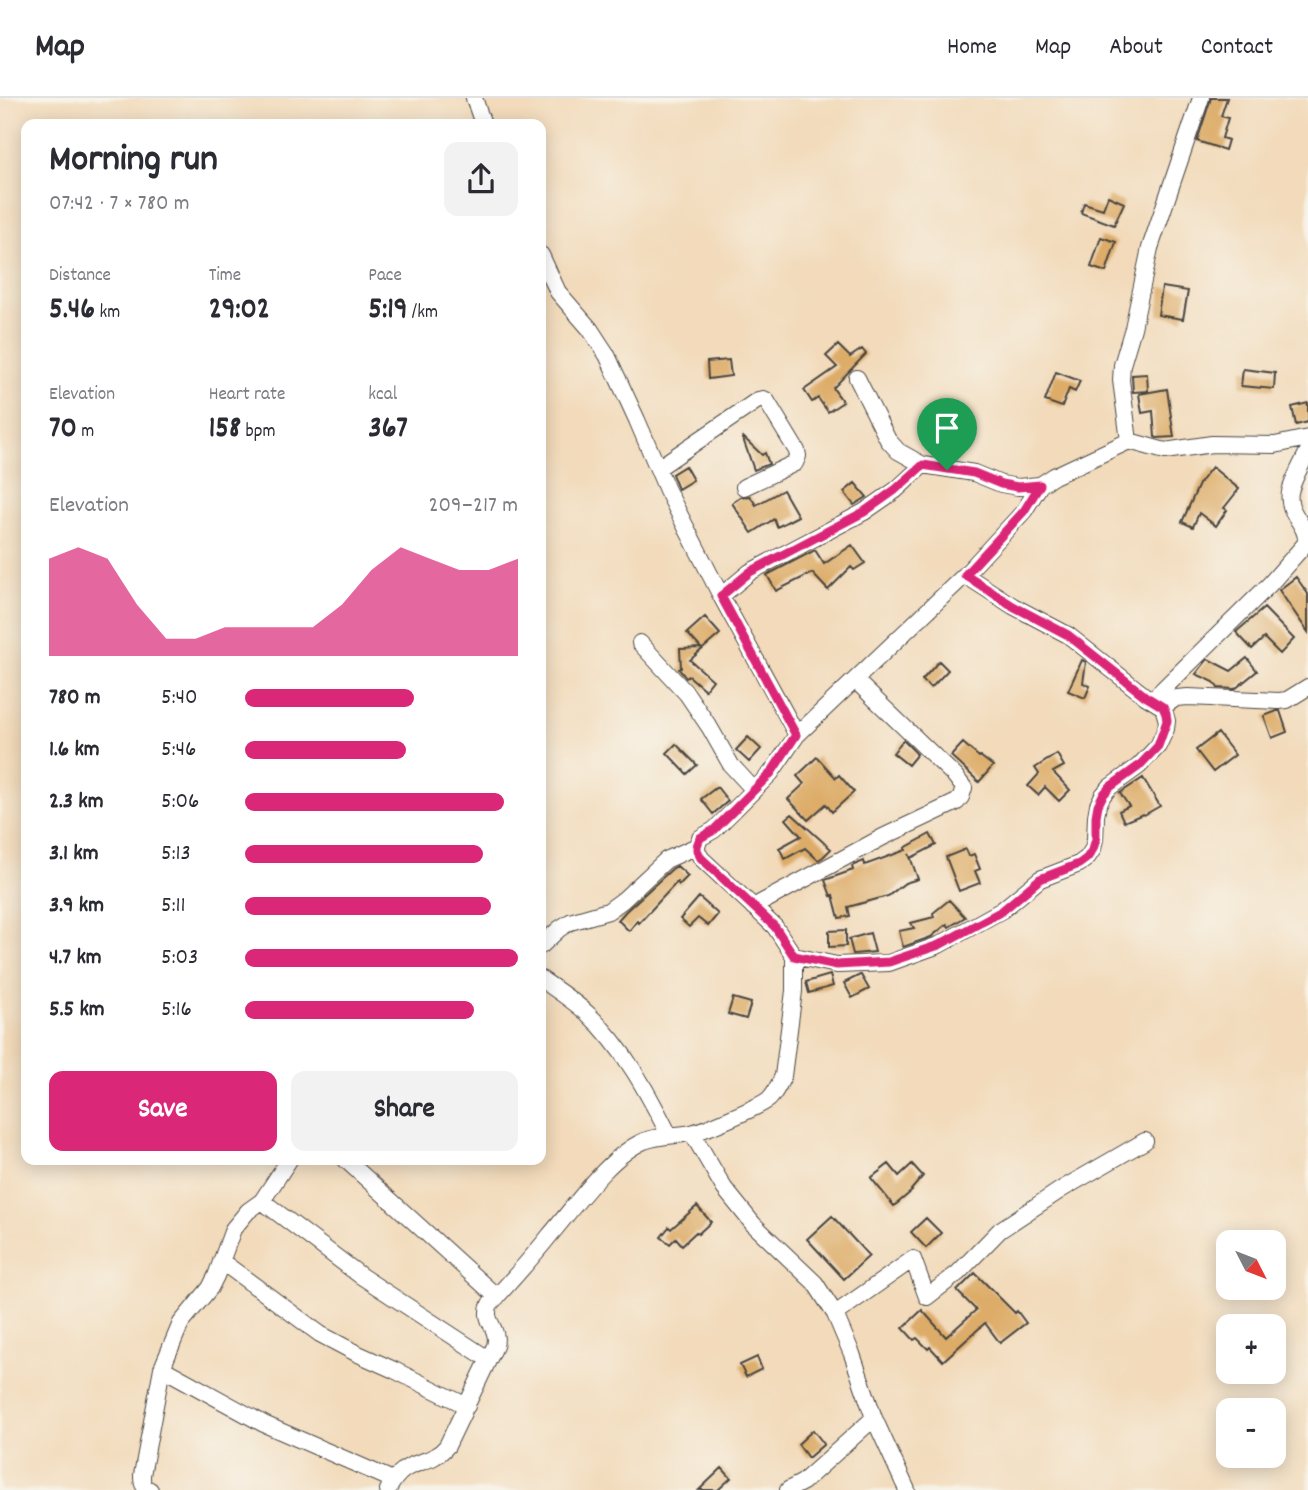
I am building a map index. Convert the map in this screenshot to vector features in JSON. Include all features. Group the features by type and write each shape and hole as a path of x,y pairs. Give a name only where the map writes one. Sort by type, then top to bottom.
{"street":[{"path":"474,98 481,119"},
{"path":"1129,441 1121,380 1122,365 1136,317 1150,248 1201,98"},
{"path":"546,266 558,292 590,329 607,355 667,490 796,735"},
{"path":"857,378 888,440 898,451 923,465 974,473 1001,484 1018,487 1040,485"},
{"path":"658,468 762,399 766,400 798,456 794,463 744,487"},
{"path":"162,1368 264,1424 391,1485 402,1470 442,1453 495,1346 496,1335 487,1317 490,1304 623,1152 645,1140 692,1133 759,1106 778,1088 783,1076 794,991 794,956 775,927 701,858 697,850 700,838 714,830 771,773 796,735 965,575 1024,511 1040,485 1129,441 1165,451 1212,444 1275,445 1308,438"},
{"path":"1158,703 1306,543 1307,530 1292,510 1290,493 1308,451"},
{"path":"721,596 750,572 864,512 895,490 923,465"},
{"path":"794,956 837,965 889,962 939,945 1002,911 1040,879 1079,864 1087,858 1096,839 1098,805 1103,795 1139,766 1158,746 1167,721 1166,714 1158,703 1145,696 1068,635 1013,606 965,575"},
{"path":"640,643 687,694 731,765 754,790"},
{"path":"753,907 883,837 957,802 961,797 964,788 955,776 855,680"},
{"path":"1158,703 1188,696 1287,700 1308,687"},
{"path":"546,941 570,922 608,911 666,860 697,846"},
{"path":"546,983 588,1014 622,1052 649,1095 669,1135"},
{"path":"692,1133 724,1188 738,1206 753,1224 815,1283 835,1314 874,1418 906,1490"},
{"path":"835,1314 913,1259 927,1297 958,1273 1000,1230 1062,1189 1145,1142"},
{"path":"150,1490 142,1483 142,1475 162,1368 181,1323 210,1288 233,1229 248,1211 262,1201 286,1165"},
{"path":"352,1165 497,1297"},
{"path":"262,1201 361,1276 488,1359"},
{"path":"221,1261 320,1334 467,1406"},
{"path":"788,1490 803,1482 874,1418"}],"building":[{"path":"1211,98 1227,98 1221,116 1228,118 1222,138 1228,140 1225,150 1197,141"},
{"path":"1108,196 1124,203 1114,225 1081,213 1084,203 1103,209"},
{"path":"1101,237 1116,242 1106,272 1091,267"},
{"path":"1162,287 1188,291 1183,319 1158,315"},
{"path":"838,345 850,357 862,349 866,354 833,388 843,402 828,412 818,398 812,402 804,390 837,367 826,356"},
{"path":"729,360 731,376 708,379 707,362"},
{"path":"1243,369 1275,373 1274,389 1241,386"},
{"path":"1056,372 1080,381 1075,392 1069,389 1062,407 1045,401"},
{"path":"1147,374 1148,391 1133,392 1132,375"},
{"path":"1167,389 1174,437 1157,438 1153,411 1142,413 1139,394"},
{"path":"1308,403 1308,422 1296,425 1292,407"},
{"path":"742,436 762,455 765,453 769,464 754,470"},
{"path":"685,466 693,480 678,489 672,474"},
{"path":"1212,467 1239,489 1224,508 1227,510 1216,526 1199,513 1193,527 1182,522 1200,482"},
{"path":"855,483 867,497 854,505 844,492"},
{"path":"783,490 798,516 777,527 774,519 752,533 732,503 741,497 750,496 756,505"},
{"path":"852,545 865,563 854,570 851,567 828,590 812,573 776,591 767,575 815,550 824,564"},
{"path":"1296,577 1308,594 1308,632 1279,590"},
{"path":"1264,608 1294,639 1280,654 1264,638 1252,649 1236,632"},
{"path":"705,617 720,634 690,660 713,680 705,690 689,676 686,678 679,669 680,649 701,648 687,633"},
{"path":"1247,658 1257,671 1235,689 1218,688 1214,682 1196,674 1208,659 1231,671"},
{"path":"1082,660 1086,662 1083,683 1090,686 1085,698 1068,691"},
{"path":"939,661 948,670 931,688 922,680"},
{"path":"1280,711 1287,732 1272,738 1264,716"},
{"path":"1218,733 1235,755 1213,772 1196,750"},
{"path":"748,737 761,749 749,762 736,750"},
{"path":"903,740 917,754 908,765 893,753"},
{"path":"963,743 993,766 979,782 951,756"},
{"path":"676,744 697,765 687,774 667,753"},
{"path":"1057,754 1064,766 1053,772 1070,790 1059,801 1045,787 1038,795 1028,786 1039,774 1035,768"},
{"path":"817,757 836,778 839,775 854,792 832,812 826,804 808,820 788,799 804,784 797,776"},
{"path":"1143,778 1160,806 1124,822 1119,811 1129,806 1120,793"},
{"path":"717,787 728,801 713,814 701,799"},
{"path":"792,814 831,849 823,857 818,860 805,848 785,859 779,848 801,836 786,819"},
{"path":"930,834 936,845 911,858 909,854 918,879 905,883 888,896 848,907 850,916 839,918 833,895 831,896 825,880 853,870 852,866 864,861 865,865 906,850 905,848"},
{"path":"966,849 969,856 974,854 980,869 975,871 980,883 959,891 946,857"},
{"path":"677,866 688,876 679,885 677,882 629,931 618,920"},
{"path":"699,897 718,914 708,926 698,918 689,927 680,919"},
{"path":"949,900 965,917 949,927 947,924 931,937 903,947 899,931 914,928 911,923 934,917 933,913"},
{"path":"846,930 846,946 829,947 829,931"},
{"path":"870,933 875,952 853,954 849,939"},
{"path":"830,975 833,986 809,993 806,982"},
{"path":"861,975 869,989 852,998 844,983"},
{"path":"733,998 751,1003 746,1019 728,1014"},
{"path":"889,1164 899,1176 912,1164 923,1176 912,1191 894,1206 871,1178"},
{"path":"697,1206 711,1222 698,1234 696,1232 682,1245 676,1238 670,1244 661,1237 669,1227 671,1229"},
{"path":"832,1216 869,1256 844,1279 807,1239"},
{"path":"926,1218 941,1233 926,1248 911,1232"},
{"path":"975,1273 1015,1313 1017,1311 1026,1323 1000,1343 985,1323 943,1361 930,1347 928,1349 917,1338 914,1340 903,1328 922,1310 946,1337 976,1310 957,1291"},
{"path":"757,1357 762,1369 746,1377 740,1365"},
{"path":"813,1430 824,1444 808,1458 798,1444"},
{"path":"722,1468 731,1478 718,1490 699,1490"}],"route":[{"path":"923,465 947,470 974,473 1001,484 1018,487 1040,485 1024,511 965,575 1013,606 1068,635 1145,696 1153,699 1163,707 1166,729 1158,746 1139,766 1103,795 1096,816 1096,839 1087,858 1079,864 1040,879 1002,911 939,945 889,962 837,965 794,956 775,927 701,858 697,850 700,838 714,830 771,773 796,735 721,596 750,572 864,512 895,490 923,465"}]}
